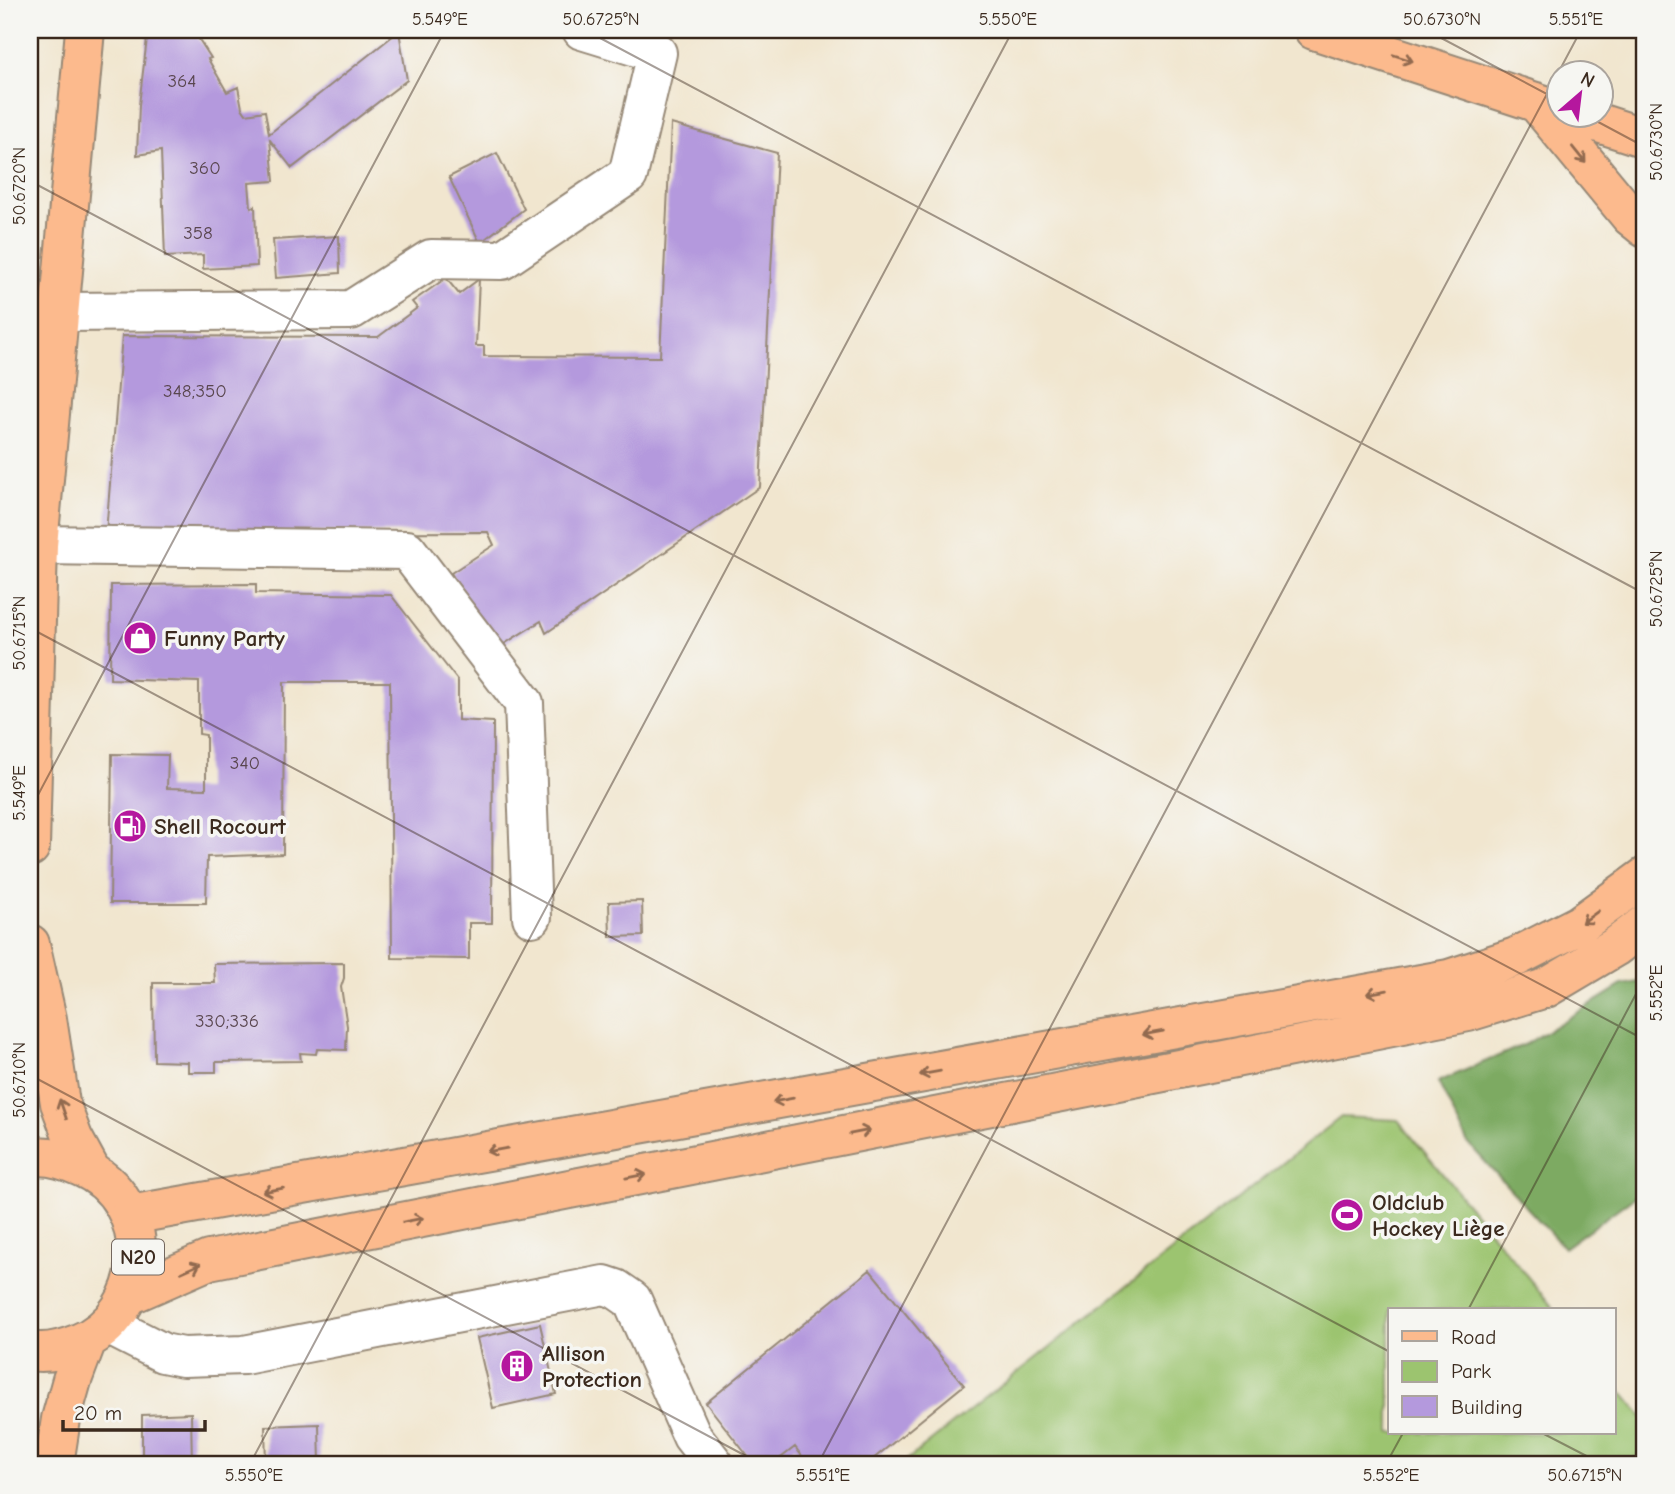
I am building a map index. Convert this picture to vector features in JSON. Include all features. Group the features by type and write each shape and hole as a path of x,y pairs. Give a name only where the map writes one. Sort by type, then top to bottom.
{"main road":[{"path":"30,847 38,545 85,30"},
{"path":"1314,30 1546,105"},
{"path":"1616,129 1645,138"},
{"path":"1566,130 1630,216 1645,228"},
{"path":"130,1215 1449,979 1516,957 1579,925 1645,877"},
{"path":"30,1351 62,1350 209,1260 1468,1013 1546,988 1615,947 1645,923"},
{"name":"N20","path":"30,944 47,1019 60,1103 73,1138 91,1171"},
{"name":"N20","path":"30,1157 64,1160 91,1171 114,1191 130,1215 138,1256 108,1320"},
{"path":"54,1464 61,1419 72,1380 108,1320"}],"lane":[{"path":"60,312 351,310 431,259 502,260 628,175 657,53 582,30"},
{"path":"38,545 407,550 524,703 532,917"},
{"path":"108,1320 163,1353 183,1357 244,1355 604,1285 616,1289 632,1300 692,1436 714,1464"}],"green space":[{"path":"1645,981 1645,1189 1564,1248 1467,1142 1438,1082 1526,1044 1622,985"},
{"name":"Oldclub Hockey Liège","path":"1341,1117 1398,1120 1553,1308 1388,1308 1388,1434 1616,1434 1616,1384 1645,1420 1645,1450 1627,1464 902,1464"}],"building":[{"path":"148,30 193,30 211,58 208,59 227,92 238,87 242,108 246,114 265,111 269,134 399,31 407,80 292,168 270,140 274,181 249,183 251,208 255,206 257,266 203,269 203,255 165,257 161,151 137,155 139,105"},
{"path":"671,124 777,153 760,487 546,633 541,621 496,649 451,573 494,545 488,532 106,533 122,336 378,337 417,308 412,302 446,278 459,294 479,279 476,346 484,346 484,356 660,357"},
{"path":"497,153 524,209 480,243 449,177"},
{"path":"339,236 340,273 276,278 273,240"},
{"path":"256,584 256,593 391,595 458,681 458,720 493,722 492,923 469,923 469,959 392,958 390,682 284,682 283,854 207,857 206,903 110,903 112,754 168,755 167,788 206,789 206,735 199,734 199,682 110,679 111,585"},
{"path":"642,901 643,936 610,937 609,902"},
{"path":"344,963 341,987 347,1026 346,1050 317,1049 316,1054 300,1053 301,1061 216,1062 216,1072 188,1072 188,1062 154,1061 153,983 215,983 214,964"},
{"path":"870,1270 964,1385 867,1464 808,1464 795,1447 773,1464 754,1464 706,1403"},
{"name":"Allison Protection","path":"540,1324 556,1394 493,1408 477,1338"},
{"path":"191,1413 192,1464 142,1464 142,1415"},
{"path":"319,1424 320,1464 266,1464 265,1426"}],"place":[{"name":"Funny Party","path":"140,638"},
{"name":"Shell Rocourt","path":"130,826"},
{"name":"Oldclub Hockey Liège","path":"1347,1215"},
{"name":"Allison Protection","path":"517,1366"}]}
